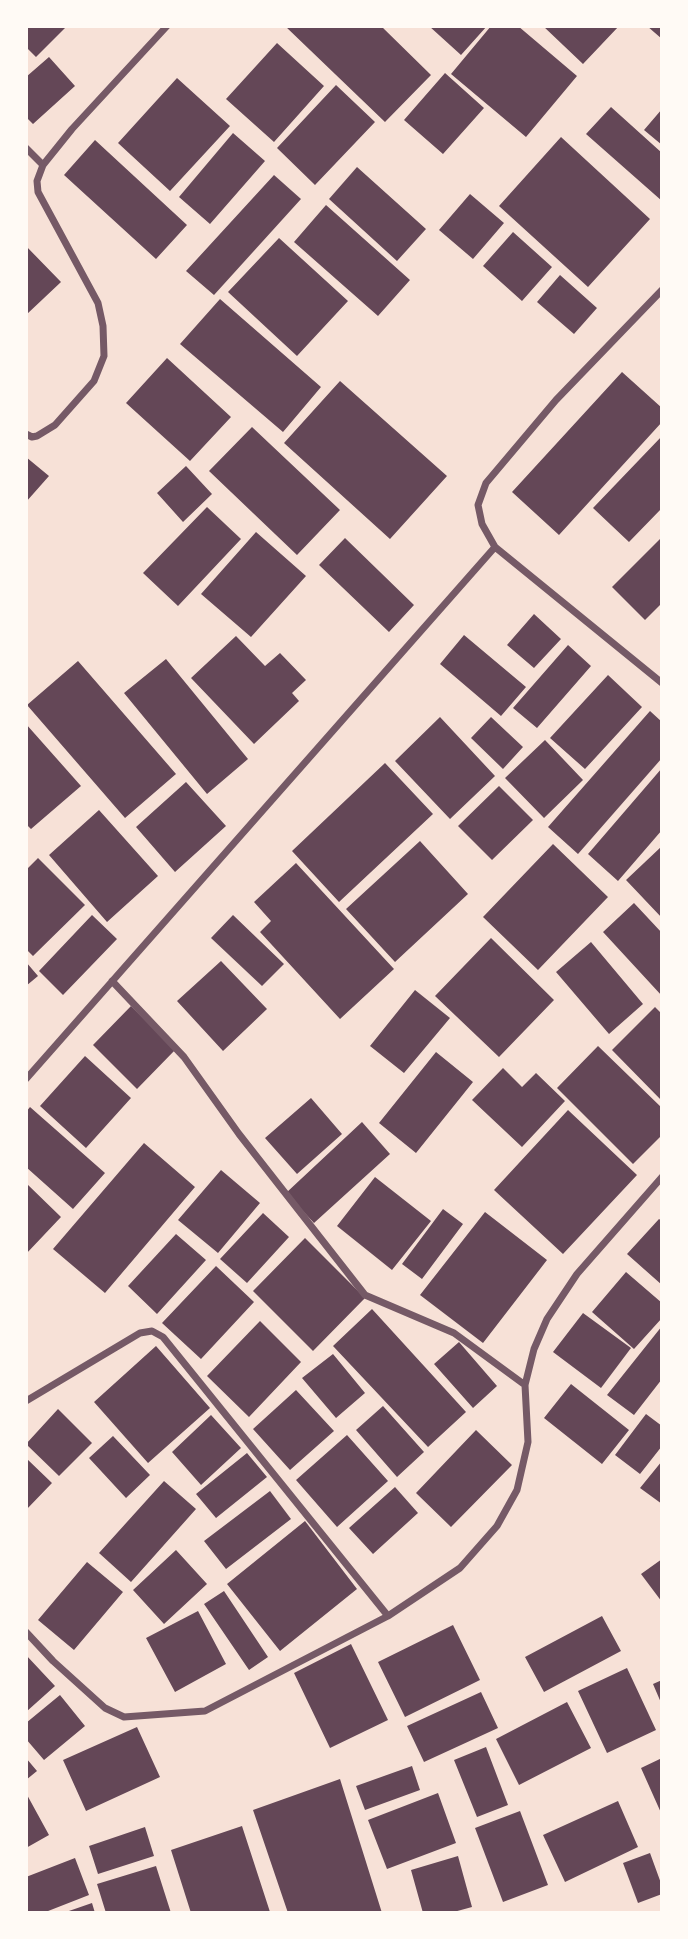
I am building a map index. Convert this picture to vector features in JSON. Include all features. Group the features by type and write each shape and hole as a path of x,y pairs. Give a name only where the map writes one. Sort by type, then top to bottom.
{"street":[{"path":"26,434 37,436 55,425 94,381 104,356 103,326 98,303 38,192 37,181 43,165 72,130 167,26"},
{"path":"26,148 43,165"},
{"path":"662,290 556,400 486,483 478,505 482,524 495,547 662,683"},
{"path":"26,1079 495,547"},
{"path":"112,981 184,1057 239,1134 365,1296 454,1333 525,1385"},
{"path":"26,1632 53,1661 105,1708 124,1717 205,1711 387,1616 460,1568 497,1526 517,1490 528,1442 525,1385 534,1349 547,1319 577,1274 662,1177"},
{"path":"26,1401 140,1333 152,1331 163,1337 387,1616"}],"building":[{"path":"26,26 67,26 36,57 26,47"},
{"path":"285,26 381,26 431,75 385,122"},
{"path":"429,26 487,26 461,55"},
{"path":"491,26 518,26 577,76 526,137 451,74"},
{"path":"543,26 619,26 583,64"},
{"path":"647,26 662,26 662,39"},
{"path":"277,43 324,86 274,142 226,99"},
{"path":"49,57 75,86 33,124 26,117 26,77"},
{"path":"445,73 484,108 443,154 404,120"},
{"path":"177,78 230,126 170,191 118,143"},
{"path":"336,85 375,122 315,185 277,148"},
{"path":"611,107 662,153 662,201 586,134"},
{"path":"662,109 662,145 644,130"},
{"path":"233,133 265,161 210,224 179,197"},
{"path":"561,137 650,219 588,287 499,206"},
{"path":"95,140 187,225 156,259 64,175"},
{"path":"357,167 426,229 397,261 329,199"},
{"path":"274,175 301,199 214,295 186,271"},
{"path":"470,194 504,223 473,259 439,230"},
{"path":"326,205 410,280 378,316 294,242"},
{"path":"513,232 552,267 522,301 483,266"},
{"path":"279,238 348,301 297,356 228,292"},
{"path":"26,246 61,282 26,315"},
{"path":"560,275 597,308 574,334 537,302"},
{"path":"220,299 321,387 283,432 180,344"},
{"path":"167,358 231,417 190,461 126,403"},
{"path":"622,372 662,408 662,422 559,535 512,492"},
{"path":"340,381 447,476 390,539 284,443"},
{"path":"252,427 340,510 297,555 209,471"},
{"path":"662,436 662,508 629,542 593,508"},
{"path":"26,457 49,476 26,502"},
{"path":"186,466 212,494 183,522 157,493"},
{"path":"207,507 241,539 178,606 143,573"},
{"path":"256,532 306,576 251,637 201,594"},
{"path":"662,537 662,603 645,620 612,587"},
{"path":"345,538 414,605 389,632 319,565"},
{"path":"534,614 561,639 534,668 507,645"},
{"path":"464,635 526,687 501,716 440,664"},
{"path":"236,636 265,666 280,653 306,680 292,693 299,701 254,744 191,678"},
{"path":"568,645 591,666 537,728 513,708"},
{"path":"166,659 248,759 207,794 124,693"},
{"path":"78,661 176,774 125,818 27,705"},
{"path":"608,675 642,707 585,769 550,738"},
{"path":"650,711 662,722 662,758 578,854 548,827"},
{"path":"440,717 495,776 450,819 395,761"},
{"path":"491,717 523,747 503,769 471,738"},
{"path":"26,724 81,786 31,829 26,824"},
{"path":"545,740 583,780 544,818 505,778"},
{"path":"385,763 433,814 339,902 292,851"},
{"path":"662,768 662,830 618,881 588,854"},
{"path":"186,782 226,826 175,872 136,827"},
{"path":"499,786 533,820 492,860 458,826"},
{"path":"99,810 158,876 107,922 49,855"},
{"path":"420,841 468,894 395,962 346,909"},
{"path":"553,844 608,897 538,970 483,917"},
{"path":"662,846 662,918 626,880"},
{"path":"38,858 85,905 33,956 26,949 26,870"},
{"path":"296,863 394,969 340,1019 260,932 271,921 254,902"},
{"path":"634,903 662,933 662,996 603,932"},
{"path":"92,915 117,939 63,995 39,971"},
{"path":"233,915 284,964 262,986 211,938"},
{"path":"491,938 554,1000 499,1057 435,996"},
{"path":"591,942 643,1004 609,1034 556,972"},
{"path":"221,961 267,1009 223,1051 177,1001"},
{"path":"26,962 38,976 26,986"},
{"path":"415,990 450,1018 404,1073 370,1046"},
{"path":"131,1006 175,1050 137,1089 93,1045"},
{"path":"655,1007 662,1014 662,1101 612,1050"},
{"path":"598,1046 662,1108 662,1135 633,1164 557,1088"},
{"path":"436,1052 473,1082 416,1153 379,1123"},
{"path":"85,1056 131,1098 86,1148 40,1106"},
{"path":"503,1068 522,1087 536,1073 565,1101 522,1147 472,1100"},
{"path":"311,1098 342,1134 297,1174 265,1138"},
{"path":"30,1107 105,1173 73,1209 26,1167 26,1112"},
{"path":"568,1110 637,1175 563,1254 494,1190"},
{"path":"362,1122 390,1154 314,1223 286,1193"},
{"path":"144,1143 195,1187 105,1293 53,1249"},
{"path":"221,1170 260,1203 218,1253 178,1220"},
{"path":"375,1177 431,1221 392,1270 337,1226"},
{"path":"26,1183 61,1217 26,1254"},
{"path":"443,1209 463,1224 422,1279 402,1264"},
{"path":"485,1212 547,1260 483,1343 420,1295"},
{"path":"263,1213 289,1237 247,1283 220,1259"},
{"path":"659,1219 662,1221 662,1285 627,1254"},
{"path":"176,1234 206,1260 157,1314 128,1286"},
{"path":"305,1238 365,1298 313,1351 253,1291"},
{"path":"216,1266 254,1302 201,1359 162,1323"},
{"path":"626,1272 662,1303 662,1318 634,1349 592,1312"},
{"path":"372,1309 466,1412 428,1447 333,1346"},
{"path":"583,1313 631,1348 601,1388 553,1352"},
{"path":"260,1321 301,1362 249,1417 207,1376"},
{"path":"662,1326 662,1379 634,1415 607,1395"},
{"path":"459,1342 497,1386 473,1408 434,1364"},
{"path":"156,1346 210,1408 148,1463 94,1402"},
{"path":"333,1354 365,1393 336,1418 302,1378"},
{"path":"571,1384 629,1430 602,1464 544,1418"},
{"path":"296,1390 334,1431 290,1470 253,1429"},
{"path":"383,1406 424,1452 397,1477 356,1430"},
{"path":"58,1409 92,1443 59,1476 26,1444"},
{"path":"646,1414 662,1426 662,1446 640,1474 615,1455"},
{"path":"211,1415 241,1448 201,1485 172,1452"},
{"path":"476,1430 512,1465 451,1527 416,1493"},
{"path":"347,1435 388,1481 337,1527 296,1480"},
{"path":"113,1436 150,1475 126,1498 89,1458"},
{"path":"247,1453 267,1477 216,1518 196,1494"},
{"path":"26,1458 52,1483 26,1510"},
{"path":"662,1461 662,1504 640,1488"},
{"path":"164,1481 196,1509 131,1582 99,1553"},
{"path":"395,1487 418,1513 373,1554 349,1528"},
{"path":"270,1491 291,1519 226,1569 204,1541"},
{"path":"305,1521 357,1589 280,1651 227,1584"},
{"path":"176,1550 207,1584 164,1624 133,1590"},
{"path":"662,1559 662,1602 641,1574"},
{"path":"87,1562 123,1592 74,1650 38,1620"},
{"path":"224,1591 268,1657 249,1670 204,1604"},
{"path":"198,1611 226,1664 175,1692 146,1638"},
{"path":"602,1616 621,1651 544,1692 525,1657"},
{"path":"453,1625 480,1680 405,1717 378,1662"},
{"path":"351,1644 388,1720 330,1748 294,1673"},
{"path":"26,1655 55,1686 26,1712"},
{"path":"627,1668 656,1730 607,1753 578,1691"},
{"path":"662,1680 662,1705 653,1684"},
{"path":"481,1692 498,1728 424,1762 407,1726"},
{"path":"60,1695 85,1726 44,1760 26,1739 26,1723"},
{"path":"567,1702 591,1748 519,1785 496,1739"},
{"path":"137,1727 160,1777 86,1811 63,1760"},
{"path":"486,1747 508,1805 477,1817 454,1760"},
{"path":"26,1758 37,1771 26,1780"},
{"path":"662,1758 662,1815 641,1768"},
{"path":"412,1766 420,1790 365,1810 356,1786"},
{"path":"340,1779 382,1913 288,1913 253,1810"},
{"path":"26,1793 49,1835 26,1848"},
{"path":"438,1793 456,1843 387,1869 368,1820"},
{"path":"618,1801 638,1847 565,1882 543,1835"},
{"path":"520,1811 548,1885 503,1902 475,1828"},
{"path":"242,1826 270,1912 191,1913 171,1850"},
{"path":"145,1827 154,1856 98,1874 89,1846"},
{"path":"650,1853 662,1886 662,1894 638,1903 623,1863"},
{"path":"458,1856 472,1907 450,1913 423,1913 411,1870"},
{"path":"75,1858 89,1895 43,1913 26,1913 26,1877"},
{"path":"156,1866 171,1913 106,1913 97,1884"},
{"path":"92,1903 95,1913 66,1913 66,1912"}]}
